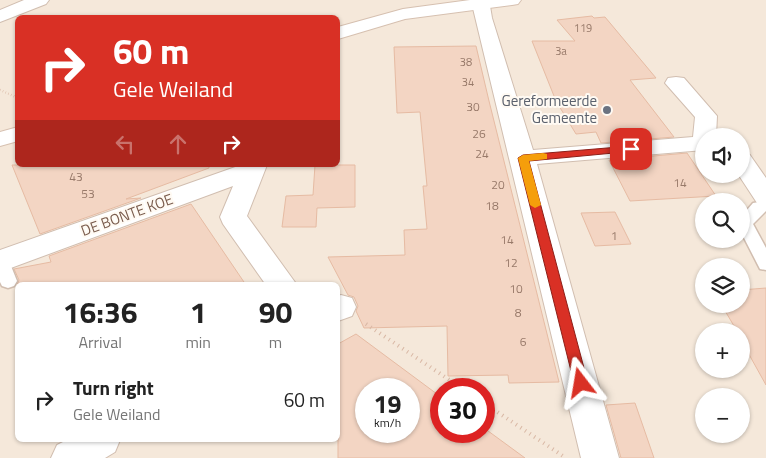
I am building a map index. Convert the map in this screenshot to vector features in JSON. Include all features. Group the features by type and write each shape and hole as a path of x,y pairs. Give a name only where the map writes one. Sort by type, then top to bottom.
{"street":[{"path":"0,16 40,0"},
{"path":"340,33 403,14 480,2 512,0"},
{"path":"480,2 523,158 600,458"},
{"path":"676,83 706,116 705,128"},
{"path":"0,139 15,135"},
{"path":"523,158 695,144"},
{"path":"255,167 233,217 280,282"},
{"name":"DE BONTE KOE","path":"2,265 255,167"},
{"path":"750,174 766,198"},
{"path":"70,458 98,442"}],"lane":[{"path":"766,206 759,207 745,223 766,264"}],"path":[{"path":"0,90 15,97"},
{"path":"340,309 446,378"},
{"path":"495,410 566,458"}],"shaded area":[{"path":"0,0 766,0 766,458 0,458"}],"building":[{"path":"592,16 594,18 605,17 656,78 630,80 674,137 601,143 596,132 576,134 556,101 532,41 575,41 557,20"},
{"path":"476,46 559,382 509,383 508,375 448,376 447,326 364,328 356,311 358,306 354,297 348,295 328,257 405,255 404,230 427,229 423,186 427,186 420,112 397,113 394,47"},
{"path":"687,153 695,165 695,183 707,183 714,193 695,193 695,197 630,201 609,160"},
{"path":"12,165 15,165 15,167 209,167 126,199 141,198 40,234"},
{"path":"355,165 355,207 317,208 316,227 282,227 286,196 313,195 315,167"},
{"path":"191,204 244,282 18,282 14,269 51,262 49,256"},
{"path":"615,212 631,244 595,246 581,213"},
{"path":"766,288 766,385 750,356 750,323 732,323 726,313 750,313 750,289"},
{"path":"356,334 415,378 355,378 355,443 420,443 420,381 430,389 430,443 495,443 495,436 525,458 338,458 338,442 340,442 340,343"},
{"path":"635,403 654,458 621,458 606,405"}],"slow traffic":[{"path":"535,205 523,158 543,156"}],"place":[{"name":"Gereformeerde Gemeente","path":"607,110"}],"route":[{"path":"581,383 523,158 631,149"}]}
